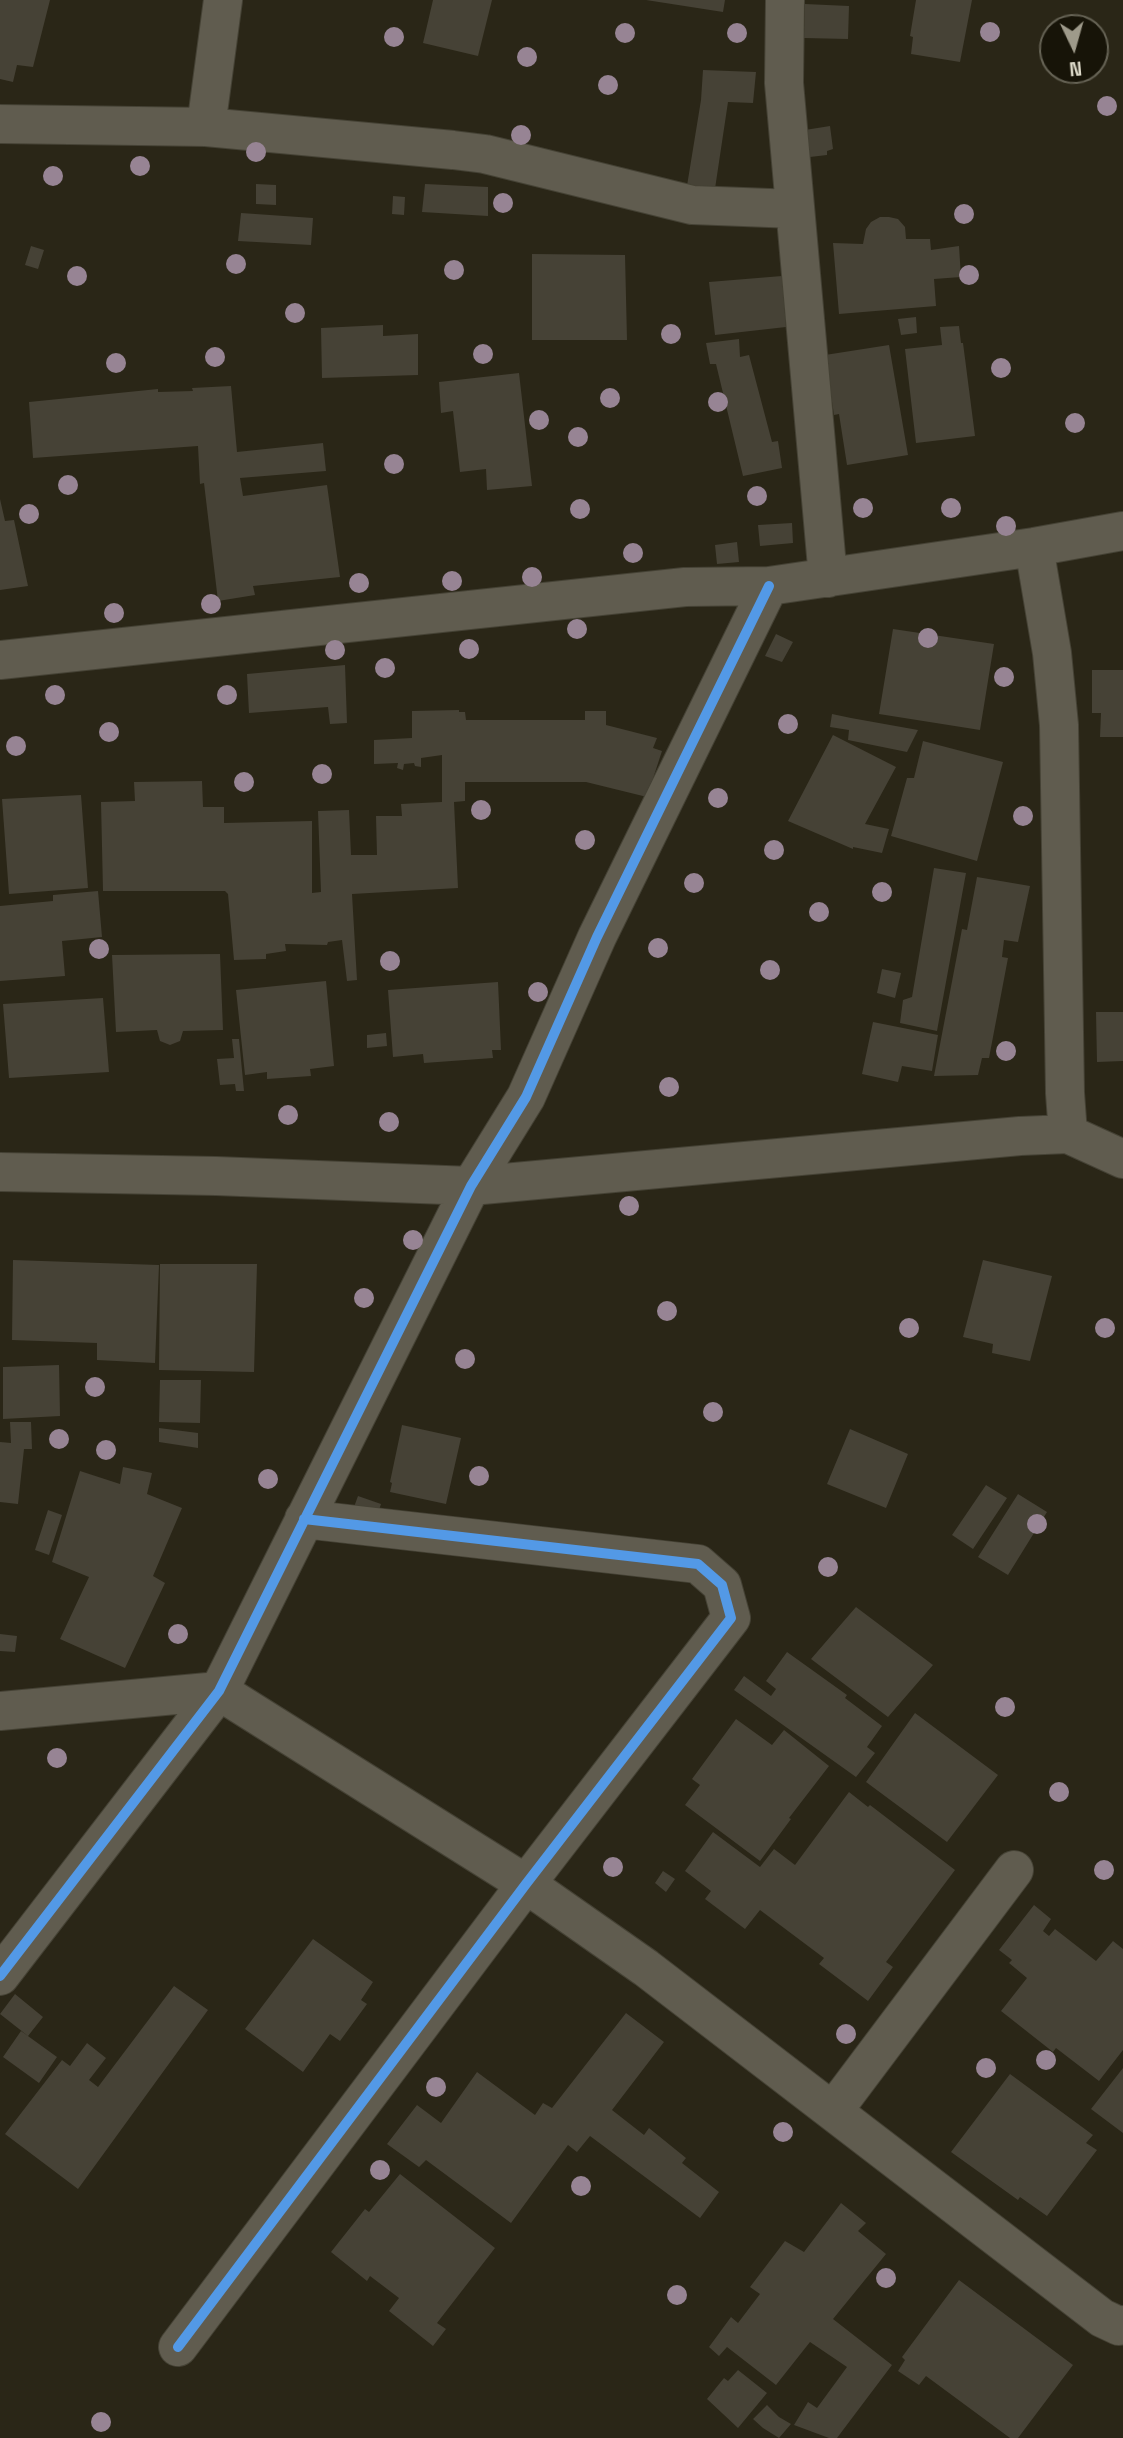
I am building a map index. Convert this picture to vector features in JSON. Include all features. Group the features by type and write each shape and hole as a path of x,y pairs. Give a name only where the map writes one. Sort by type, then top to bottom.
{"street":[{"path":"206,127 223,0"},
{"path":"785,0 783,83 828,578"},
{"path":"0,124 206,127 453,150 485,155 692,205 794,209"},
{"path":"0,660 685,587 769,586 1034,547 1123,531"},
{"path":"1034,547 1052,653 1059,725 1068,1134"},
{"path":"0,1976 219,1691 471,1186 526,1097 597,937 769,586"},
{"path":"0,1172 216,1176 471,1186 1020,1136 1068,1134 1123,1159"},
{"path":"178,2347 526,1884 731,1618 722,1585 698,1564 304,1519"},
{"path":"0,1710 219,1691 526,1884 646,1968 1102,2318 1119,2326 1123,2325"},
{"path":"833,2111 1014,1870"}],"building":[{"path":"0,0 50,0 33,67 17,65 13,82 0,79"},
{"path":"433,0 492,0 478,56 423,43"},
{"path":"646,0 725,0 723,12"},
{"path":"916,0 972,0 960,62 911,54 913,37 910,36"},
{"path":"805,4 849,6 848,39 804,38"},
{"path":"703,70 756,72 753,103 728,102 713,202 685,198 701,100"},
{"path":"830,126 833,149 827,151 827,155 810,157 805,130"},
{"path":"256,184 276,185 276,205 256,204"},
{"path":"425,184 488,187 488,216 422,212"},
{"path":"393,196 405,197 404,215 392,214"},
{"path":"241,213 313,218 311,245 238,241"},
{"path":"880,217 898,219 905,227 906,239 930,239 931,250 959,246 961,277 934,279 936,306 839,314 833,243 863,244 866,229"},
{"path":"31,246 44,250 38,269 25,265"},
{"path":"532,254 625,255 627,340 532,340"},
{"path":"782,276 786,327 715,335 709,282"},
{"path":"916,317 917,333 901,335 898,319"},
{"path":"383,325 383,336 418,334 418,375 322,378 321,328"},
{"path":"959,326 975,436 916,443 905,349 942,345 940,327"},
{"path":"739,339 740,357 749,355 772,442 778,441 782,468 743,476 716,364 710,364 706,343"},
{"path":"889,345 908,455 847,465 839,414 834,415 825,355"},
{"path":"519,373 532,486 487,490 486,469 460,472 453,411 441,413 439,382"},
{"path":"231,386 237,452 323,443 326,471 240,478 243,496 327,485 340,577 253,586 255,595 218,601 204,483 200,484 198,446 33,458 29,402 158,389 158,392 193,391 192,388"},
{"path":"0,499 5,521 14,520 28,586 0,590"},
{"path":"792,523 793,543 760,546 758,525"},
{"path":"737,542 739,562 717,564 715,545"},
{"path":"893,629 994,644 980,730 879,714"},
{"path":"776,634 793,642 782,662 765,656"},
{"path":"345,665 347,723 330,724 328,707 249,713 247,674"},
{"path":"1092,670 1123,670 1123,737 1100,737 1101,713 1092,713"},
{"path":"412,711 465,712 466,720 585,720 585,711 606,711 606,725 657,738 653,748 662,751 647,797 586,782 465,782 465,801 454,802 458,888 352,894 357,980 347,981 342,940 328,942 327,945 285,944 286,951 266,954 266,959 234,960 228,894 225,891 103,891 101,802 135,801 134,782 202,781 203,807 224,807 224,823 312,821 312,893 321,892 318,811 349,810 351,855 377,855 376,816 402,816 401,804 442,802 442,755 421,758 421,767 415,766 414,763 404,764 403,770 397,768 398,763 374,764 374,740 412,738"},
{"path":"832,714 918,730 907,752 848,740 849,730 830,727"},
{"path":"833,735 896,767 865,824 889,829 882,853 853,849 788,821"},
{"path":"923,741 1003,762 977,861 891,836 907,778 914,778"},
{"path":"81,795 88,888 9,894 2,799"},
{"path":"934,868 966,873 937,1031 900,1023 903,1000 912,997"},
{"path":"977,877 1030,886 1018,942 1004,940 1002,957 1008,958 989,1058 982,1058 978,1075 934,1076 962,929 967,930"},
{"path":"98,891 102,937 62,941 65,976 0,981 0,906 53,901 53,895"},
{"path":"220,954 223,1030 183,1031 180,1041 170,1045 160,1041 157,1030 116,1032 112,955"},
{"path":"882,969 901,973 895,998 877,993"},
{"path":"326,981 334,1066 310,1069 311,1076 267,1079 267,1072 245,1075 236,990"},
{"path":"498,982 501,1050 492,1050 493,1058 424,1063 423,1054 393,1057 388,990"},
{"path":"103,998 109,1072 9,1078 3,1004"},
{"path":"1096,1012 1123,1012 1123,1061 1097,1062"},
{"path":"873,1022 938,1035 932,1071 902,1066 898,1082 862,1074"},
{"path":"386,1033 387,1046 367,1048 367,1035"},
{"path":"232,1039 239,1039 244,1091 236,1091 235,1084 220,1085 217,1059 234,1058"},
{"path":"13,1260 159,1265 155,1363 97,1360 97,1343 12,1340"},
{"path":"983,1260 1052,1276 1030,1361 992,1353 993,1344 963,1337"},
{"path":"160,1264 257,1264 254,1372 159,1370"},
{"path":"59,1365 60,1416 3,1419 3,1367"},
{"path":"160,1380 201,1380 200,1423 159,1422"},
{"path":"10,1422 31,1422 32,1449 24,1449 18,1504 0,1502 0,1442 11,1443"},
{"path":"402,1425 461,1438 446,1504 390,1492"},
{"path":"159,1428 198,1433 198,1448 159,1442"},
{"path":"850,1429 908,1454 886,1508 827,1484"},
{"path":"123,1467 152,1473 147,1494 182,1508 153,1576 165,1583 125,1668 60,1639 89,1577 52,1562 80,1471 120,1484"},
{"path":"986,1485 1007,1498 973,1549 952,1535"},
{"path":"1018,1494 1047,1512 1008,1575 978,1557"},
{"path":"358,1496 381,1504 374,1525 350,1518"},
{"path":"48,1510 62,1515 49,1555 35,1550"},
{"path":"856,1607 933,1665 888,1717 811,1659"},
{"path":"0,1634 17,1636 15,1652 0,1651"},
{"path":"787,1652 847,1695 845,1698 882,1726 867,1747 875,1753 856,1777 734,1690 744,1676 771,1696 776,1689 766,1681"},
{"path":"915,1713 998,1775 947,1842 866,1782"},
{"path":"736,1719 772,1745 784,1730 829,1766 760,1861 685,1805 700,1785 692,1779"},
{"path":"849,1792 955,1870 886,1962 893,1967 868,2001 819,1964 824,1958 760,1910 745,1929 705,1899 711,1891 685,1871 713,1832 760,1867 774,1849 795,1865"},
{"path":"663,1871 675,1879 666,1892 655,1883"},
{"path":"1034,1905 1051,1919 1043,1931 1049,1936 1055,1929 1096,1961 1113,1941 1123,1949 1123,2050 1099,2081 1056,2048 1053,2052 1001,2011 1027,1978 1009,1963 1012,1960 999,1950"},
{"path":"313,1939 373,1982 361,2000 367,2004 340,2041 330,2034 303,2072 245,2029"},
{"path":"174,1986 208,2010 78,2189 5,2134 62,2060 70,2066 87,2043 106,2058 89,2080 98,2087"},
{"path":"15,1994 43,2017 28,2036 0,2014"},
{"path":"626,2013 664,2042 612,2110 644,2135 649,2128 686,2158 682,2163 719,2192 700,2218 590,2136 577,2152 568,2145 511,2223 426,2160 419,2167 387,2144 417,2105 441,2123 477,2072 535,2115 543,2103 552,2108"},
{"path":"21,2031 57,2057 39,2083 3,2057"},
{"path":"1123,2068 1123,2133 1091,2109"},
{"path":"1010,2074 1093,2135 1086,2143 1097,2150 1047,2216 1020,2197 1018,2200 951,2152"},
{"path":"400,2174 495,2248 437,2323 446,2329 433,2346 389,2311 399,2298 370,2276 367,2281 331,2252 365,2209 369,2212"},
{"path":"841,2203 866,2223 858,2231 886,2254 833,2319 892,2365 837,2438 829,2438 794,2425 808,2402 817,2408 847,2367 810,2342 776,2385 727,2347 719,2356 709,2347 731,2317 738,2323 760,2294 750,2287 785,2241 804,2252"},
{"path":"959,2280 1073,2365 1018,2438 1010,2438 926,2376 919,2385 898,2371 905,2360 902,2357"},
{"path":"738,2370 767,2393 738,2428 707,2399 724,2378 728,2381"},
{"path":"767,2405 791,2424 779,2438 753,2419"}],"cycle path":[{"path":"0,1976 219,1691 471,1186 526,1097 597,937 769,586"},
{"path":"178,2347 526,1884 731,1618 722,1585 698,1564 304,1519"}]}
